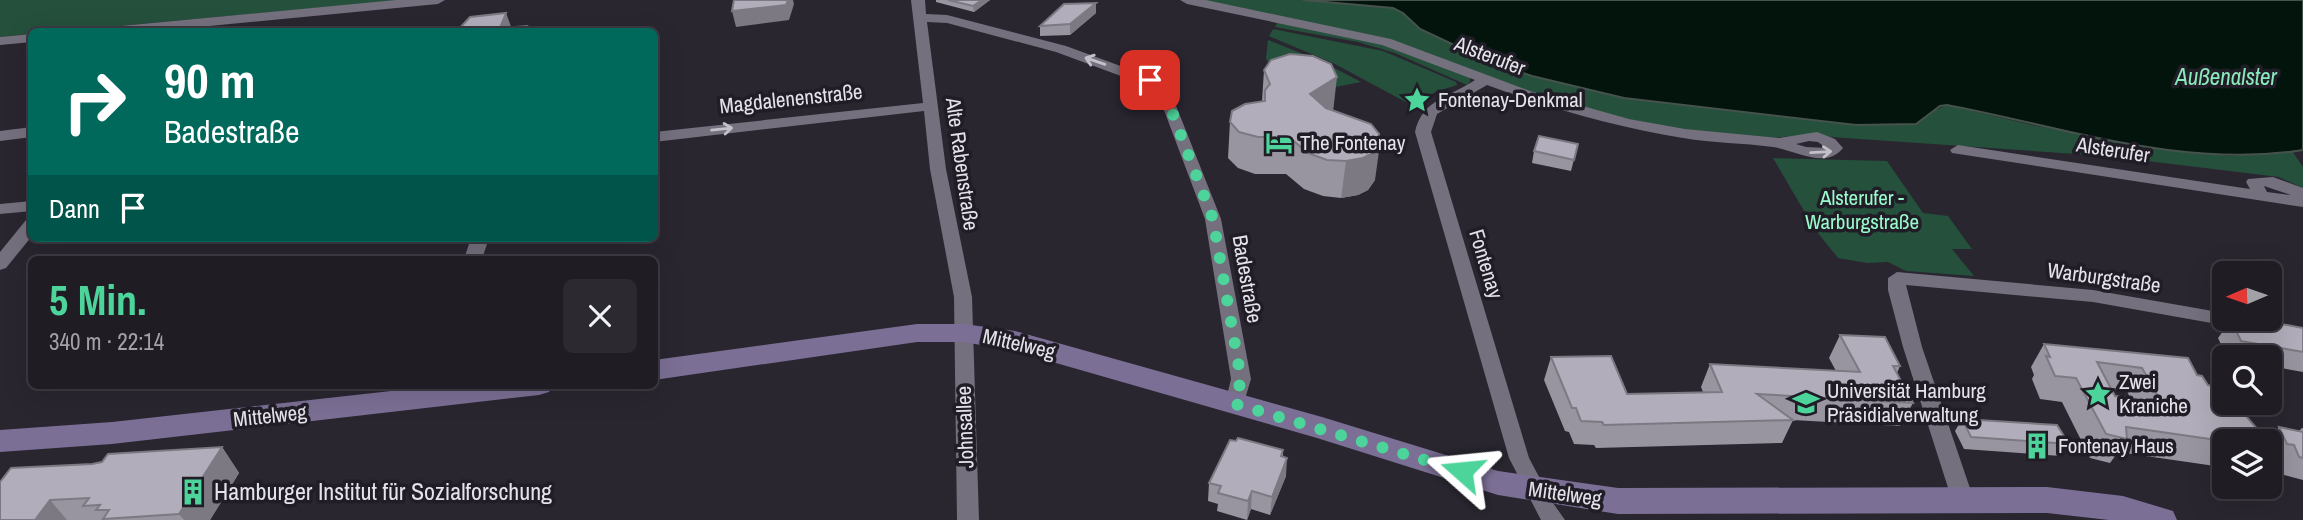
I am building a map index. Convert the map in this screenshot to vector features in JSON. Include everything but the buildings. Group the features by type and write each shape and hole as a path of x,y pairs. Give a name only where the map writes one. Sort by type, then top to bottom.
{"street":[{"path":"169,28 438,0"},
{"name":"Alte Rabenstraße","path":"918,0 938,169 963,297 964,333"},
{"name":"Alsterufer","path":"1187,0 1378,39 1556,104 1640,126 1721,139 1779,143"},
{"name":"Badestraße","path":"920,18 947,19 1061,49 1162,86 1213,221 1241,379 1235,404"},
{"path":"0,41 28,38"},
{"name":"Fontenay","path":"1485,79 1472,90 1435,106 1424,120 1423,132 1519,458 1554,520"},
{"name":"Magdalenenstraße","path":"658,137 932,106"},
{"path":"0,136 28,132"},
{"name":"Alsterufer","path":"1958,150 2303,202"},
{"path":"2261,195 2254,182 2261,180 2274,181 2303,195"},
{"path":"0,209 28,206"},
{"path":"0,264 28,229"},
{"name":"Warburgstraße","path":"1963,500 1895,286 1897,278 2092,296 2212,317"},
{"name":"Mittelweg","path":"658,369 908,334 964,333 1015,341 1388,447 1498,483 1660,511 2047,499 2123,509 2161,520"},
{"name":"Johnsallee","path":"964,333 962,364 968,520"},
{"name":"Mittelweg","path":"0,441 112,433 429,392 476,389"}],"green space":[{"path":"0,0 405,0 97,28 28,28 28,34 0,37"},
{"path":"1199,0 1303,0 1393,8 1403,13 1420,29 1486,60 1532,76 1624,98 1856,125 1931,112 1947,105 2036,126 2194,153 2230,156 2292,151 2303,167 2303,188 2279,177 2106,156 1802,135 1772,138 1680,129 1598,113 1520,88 1412,47"},
{"path":"1278,21 1376,42 1470,77 1470,82 1467,85 1395,53 1358,42 1275,27"},
{"path":"1273,29 1383,51 1456,82 1457,85 1435,92 1415,107 1333,63 1269,36"},
{"path":"1268,40 1323,62 1361,82 1330,88 1271,70 1266,58"},
{"name":"Alsterufer - Warburgstraße","path":"1773,158 1887,161 1923,213 1948,216 1972,249 1952,249 1974,276 1906,271 1888,262 1867,263 1838,258 1814,228"}],"water":[{"name":"Außenalster","path":"1303,0 2303,0 2303,150 2213,154 2168,150 1947,105 1940,106 1916,124 1856,125 1624,98 1532,76 1486,60 1420,29 1403,13 1393,8"}],"place":[{"name":"Fontenay-Denkmal","path":"1417,100"},
{"name":"The Fontenay","path":"1279,143"},
{"name":"Zwei Kraniche","path":"2098,394"},
{"name":"Universität Hamburg Präsidialverwaltung","path":"1806,403"},
{"name":"Fontenay Haus","path":"2037,446"},
{"name":"Hamburger Institut für Sozialforschung","path":"193,492"}],"route":[{"path":"1150,80 1162,86 1213,219 1241,379 1235,404 1462,471"}]}
